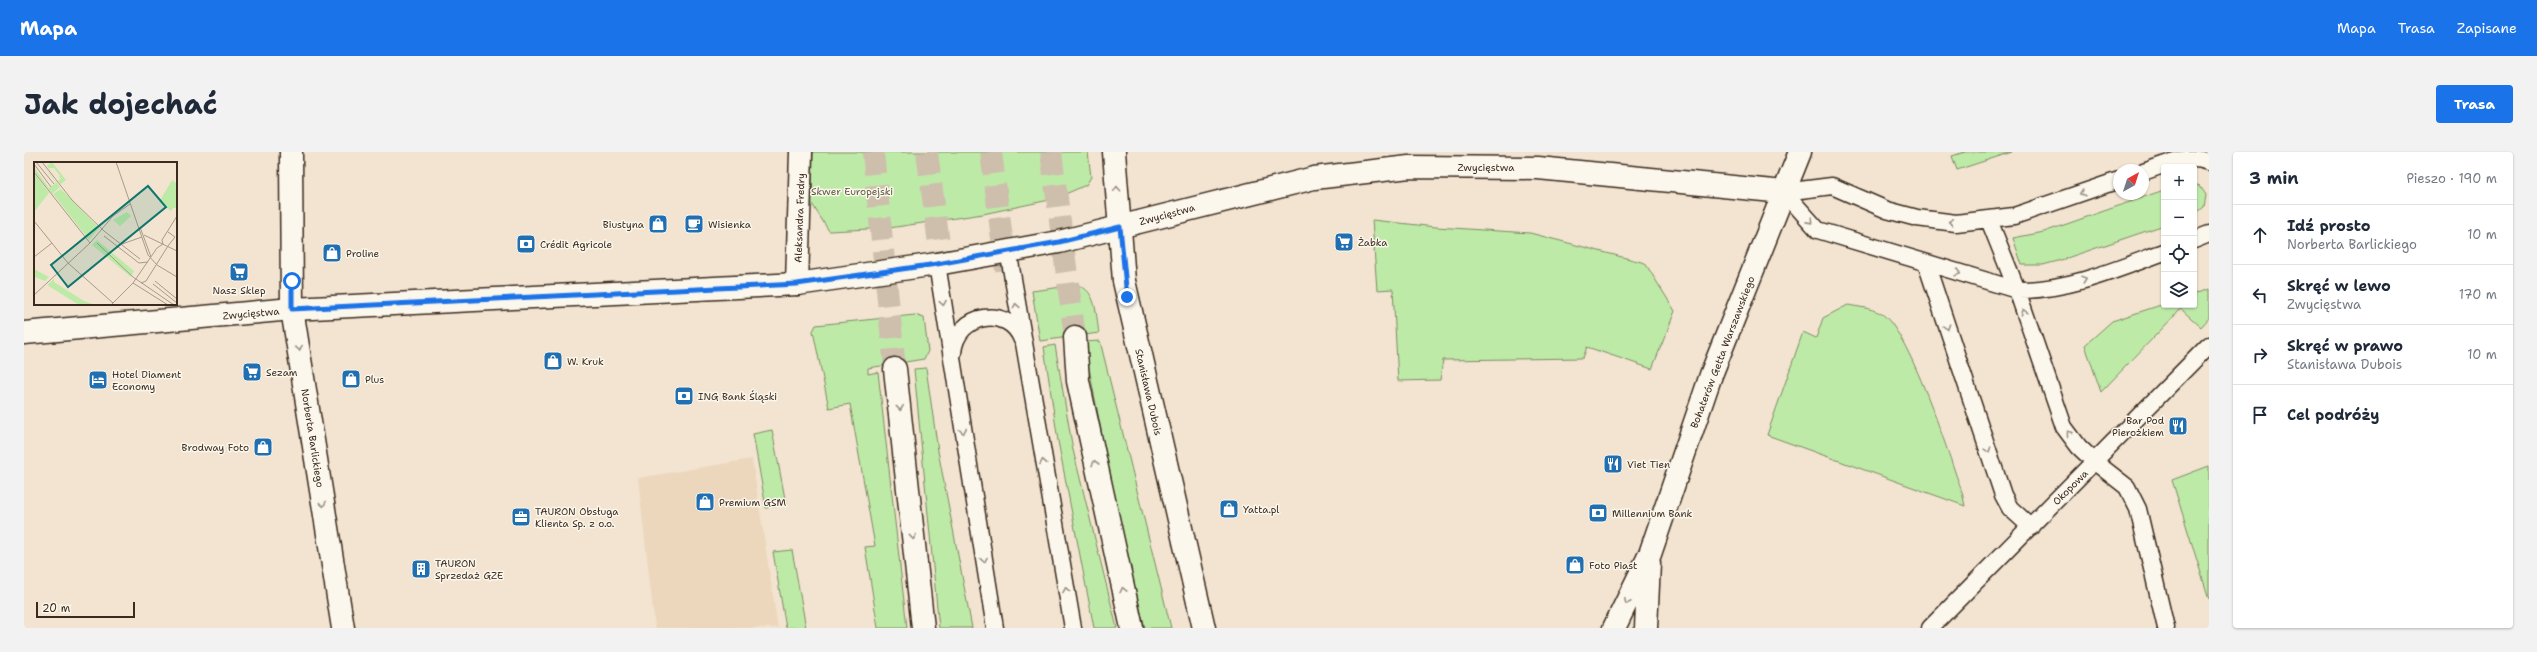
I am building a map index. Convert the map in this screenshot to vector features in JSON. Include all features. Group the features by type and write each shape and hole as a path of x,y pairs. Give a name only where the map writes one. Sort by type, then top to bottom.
{"street":[{"name":"Norberta Barlickiego","path":"291,152 292,309 343,628"},
{"name":"Aleksandra Fredry","path":"797,284 801,152"},
{"name":"Stanisława Dubois","path":"1114,152 1127,297 1204,628"},
{"name":"Bohaterów Getta Warszawskiego","path":"1614,628 1650,554 1711,375 1800,152"},
{"name":"Zwycięstwa","path":"24,333 292,309 797,284 937,264 1059,242 1314,178 1409,167 1538,168 1784,192"},
{"path":"1075,337 1078,381 1132,628"},
{"path":"895,369 923,628"},
{"name":"Bohaterów Getta Warszawskiego","path":"1646,628 1650,554"}],"lane":[{"path":"2149,170 2177,160 2193,158 2209,162"},
{"path":"1784,192 1832,186 1875,206 1917,218 1956,223 1990,220 2040,208 2113,182"},
{"path":"1784,192 1818,230 2017,290 2042,290 2067,284 2161,253"},
{"path":"1990,220 2017,290 2064,427 2079,447 2095,462 2127,487 2138,509 2166,628"},
{"path":"2197,239 2209,234"},
{"path":"1008,250 1073,628"},
{"path":"1926,263 2003,495 2010,508 2026,524"},
{"path":"937,264 995,628"},
{"path":"952,360 957,337 966,324 976,320 986,318 1004,322 1019,333 1023,344"},
{"name":"Okopowa","path":"1930,628 2026,524 2095,462 2209,345"}],"shaded area":[{"path":"752,459 778,628 655,628 638,478"}],"green space":[{"name":"Skwer Europejski","path":"813,152 1088,152 1091,177 1086,185 1054,199 983,214 889,228 829,231 812,204"},
{"path":"1965,152 2012,152 1957,170 1952,156"},
{"path":"2197,185 2200,186 2206,195 2204,207 2197,213"},
{"path":"2161,191 2161,226 2058,261 2043,265 2022,265 2013,238 2044,232 2135,200 2149,200 2149,195"},
{"path":"1372,220 1436,227 1530,233 1645,263 1675,311 1652,369 1587,347 1583,358 1443,360 1440,380 1398,381 1393,289 1377,290"},
{"path":"1077,285 1084,288 1092,298 1099,333 1040,341 1032,291"},
{"path":"2209,289 2209,318 2201,327 2181,309 2101,392 2085,345 2112,321 2161,305 2161,308 2197,308 2197,293"},
{"path":"1848,305 1869,309 1880,313 1891,323 1903,342 1927,395 1938,424 1962,492 1965,506 1767,435 1803,332 1816,338 1823,318"},
{"path":"915,315 924,318 928,351 924,359 868,368 868,374 878,372 907,628 878,628 865,547 875,546 850,404 829,408 813,331 816,325"},
{"path":"1100,341 1171,628 1145,628 1119,523 1084,342"},
{"path":"1055,345 1073,450 1117,628 1094,628 1058,441 1044,347"},
{"path":"926,368 938,451 972,628 939,628 914,369"},
{"path":"772,430 786,504 766,508 753,434"},
{"path":"2209,466 2209,599 2172,480"},
{"path":"792,550 806,628 786,628 773,552"}],"tunnel":[{"path":"873,152 895,369"},
{"path":"927,152 944,282"},
{"path":"991,152 1006,270"},
{"path":"1051,152 1075,337"}],"place":[{"name":"Biustyna","path":"658,224"},
{"name":"Wisienka","path":"694,224"},
{"name":"Żabka","path":"1344,242"},
{"name":"Crédit Agricole","path":"526,244"},
{"name":"Proline","path":"332,253"},
{"name":"Nasz Sklep","path":"239,272"},
{"name":"W. Kruk","path":"553,361"},
{"name":"Sezam","path":"252,372"},
{"name":"Plus","path":"351,379"},
{"name":"Hotel Diament Economy","path":"98,380"},
{"name":"ING Bank Śląski","path":"684,396"},
{"name":"Bar Pod Pierożkiem","path":"2178,426"},
{"name":"Brodway Foto","path":"263,447"},
{"name":"Viet Tien","path":"1613,464"},
{"name":"Premium GSM","path":"705,502"},
{"name":"Yatta.pl","path":"1229,509"},
{"name":"Millennium Bank","path":"1598,513"},
{"name":"TAURON Obsługa Klienta Sp. z o.o.","path":"521,517"},
{"name":"Foto Piast","path":"1575,565"},
{"name":"TAURON Sprzedaż GZE","path":"421,569"}],"route":[{"path":"292,281 292,309 797,284 937,264 1059,242 1120,227 1124,281 1127,297"}]}
